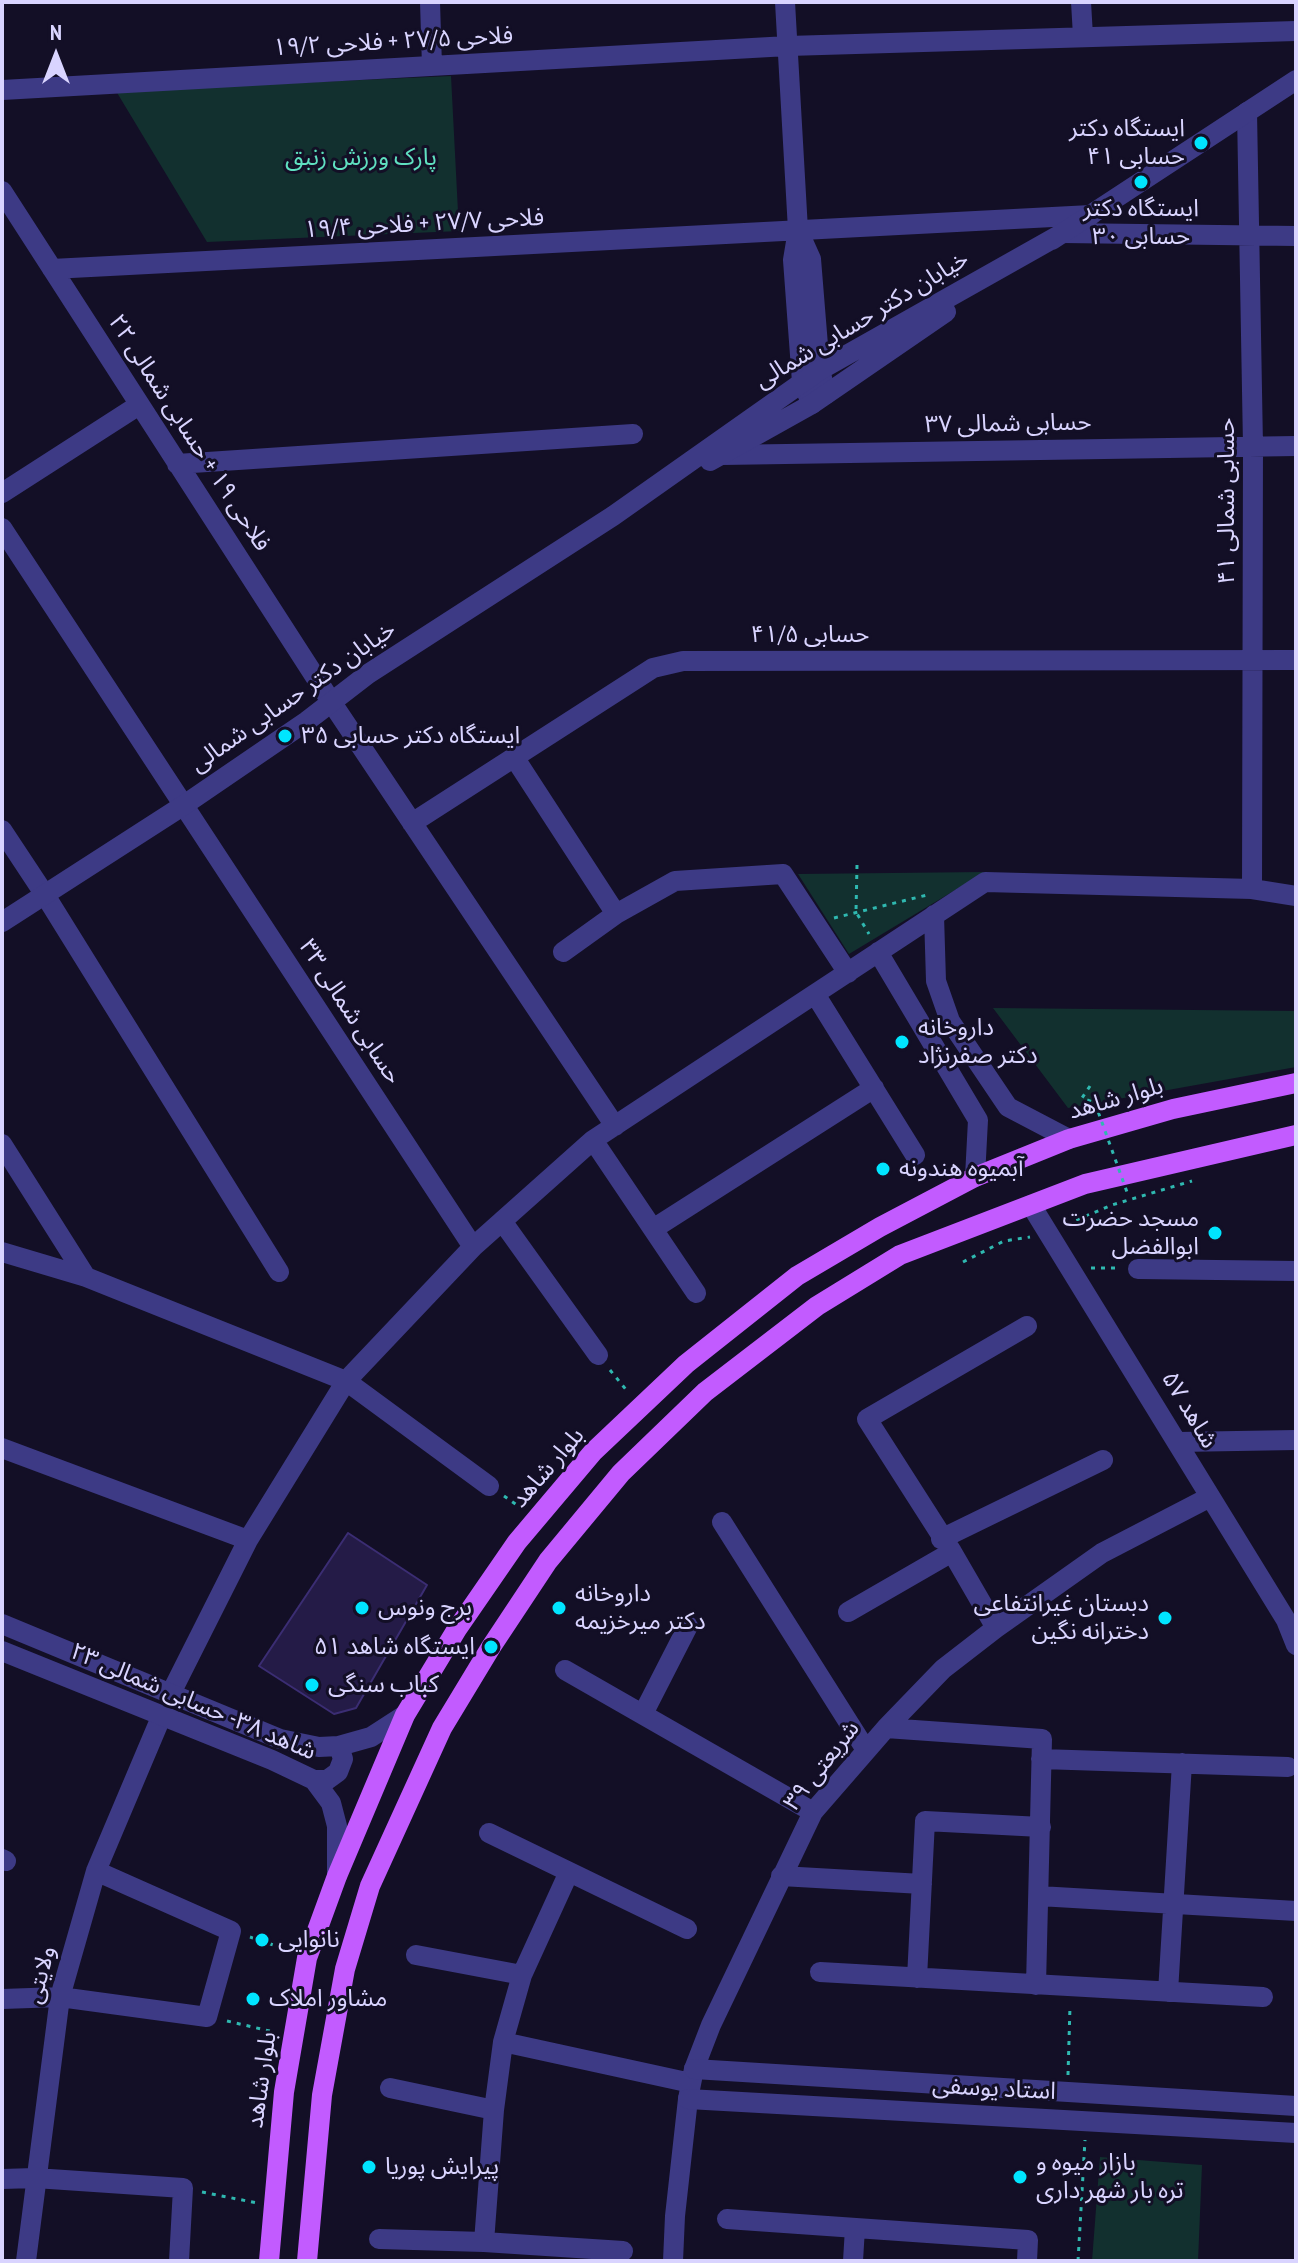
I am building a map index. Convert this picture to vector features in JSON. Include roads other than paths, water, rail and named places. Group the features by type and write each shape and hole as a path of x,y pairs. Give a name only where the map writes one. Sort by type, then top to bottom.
{"main road":[{"name":"بلوار شاهد","path":"269,2261 284,2092 308,1957 337,1876 405,1715 457,1629 517,1542 593,1452 686,1364 797,1276 880,1227 975,1177 1069,1139 1173,1109 1296,1083"},
{"path":"307,2261 322,2095 345,1969 370,1886 442,1728 491,1647 548,1561 621,1473 705,1392 817,1306 900,1255 1085,1184 1296,1135"}],"street":[{"path":"430,2 432,66"},
{"path":"785,2 798,230 793,260 802,382 819,399"},
{"path":"1081,2 1083,36"},
{"name":"فلاحی ۲۷/۵ + فلاحی ۱۹/۲","path":"2,90 788,46 1296,31"},
{"name":"خیابان دکتر حسابی شمالی","path":"613,516 819,399 1063,233 1293,83"},
{"name":"حسابی شمالی ۴۱","path":"1247,112 1253,446 1252,889"},
{"name":"فلاحی ۱۹ + حسابی شمالی ۲۲","path":"2,191 332,703 615,1126"},
{"name":"فلاحی ۲۷/۷ + فلاحی ۱۹/۴","path":"52,269 1091,215"},
{"path":"798,230 811,259 820,370 819,399"},
{"path":"1063,233 1296,236"},
{"name":"خیابان دکتر حسابی شمالی","path":"2,922 184,805 332,703 368,674 613,516 820,370 1063,233"},
{"path":"2,493 139,405"},
{"path":"177,464 633,434"},
{"name":"حسابی شمالی ۳۷","path":"722,455 1296,446"},
{"name":"حسابی شمالی ۳۳","path":"2,528 473,1247"},
{"name":"حسابی ۴۱/۵","path":"412,823 653,668 683,661 1296,660"},
{"path":"514,757 616,914"},
{"path":"2,830 279,1272"},
{"path":"563,952 616,914 675,881 783,874 848,973"},
{"path":"171,1693 248,1540 346,1381 473,1247 593,1140 985,882 1252,889 1296,896"},
{"path":"934,915 936,981 950,1021 1008,1107 1069,1139"},
{"path":"878,952 978,1120 975,1177"},
{"path":"815,994 915,1155"},
{"path":"653,1229 874,1088"},
{"path":"978,1120 992,1120 1008,1107"},
{"path":"593,1140 696,1293"},
{"path":"2,1144 86,1277"},
{"name":"شاهد ۵۷","path":"1031,1205 1051,1233 1210,1497 1291,1620 1296,1645"},
{"path":"502,1221 598,1355"},
{"path":"2,1252 86,1277 346,1381 489,1486"},
{"path":"1138,1269 1296,1271"},
{"path":"996,1628 867,1419 1027,1326"},
{"path":"1178,1442 1296,1440"},
{"path":"2,1448 248,1540"},
{"path":"848,1612 947,1546 1103,1460"},
{"name":"شریعتی ۳۹","path":"673,2261 675,2216 691,2084 711,2025 813,1812 886,1728 943,1669 1102,1553 1210,1497"},
{"path":"722,1522 866,1750"},
{"name":"شاهد ۳۸- حسابی شمالی ۲۳","path":"2,1624 280,1739 319,1747 339,1746 371,1737 405,1715"},
{"path":"643,1714 688,1626"},
{"name":"شاهد ۳۸- حسابی شمالی ۲۳","path":"2,1651 314,1780 331,1803 337,1826 337,1876"},
{"path":"565,1670 813,1812"},
{"name":"ولایتی","path":"26,2261 60,1997 96,1871 162,1715"},
{"path":"886,1728 1042,1739 1036,1985"},
{"path":"314,1780 327,1780 338,1772 343,1759 339,1746"},
{"path":"1041,1759 1288,1767"},
{"path":"1168,1992 1182,1763"},
{"path":"917,1978 925,1821 1041,1827"},
{"path":"489,1833 687,1929"},
{"path":"2,1999 60,1997 207,2017 231,1931 96,1871"},
{"path":"484,2242 494,2110 503,2042 522,1975 569,1872"},
{"path":"781,1876 922,1884"},
{"path":"1039,1896 1296,1911"},
{"path":"416,1955 522,1975"},
{"path":"820,1972 1263,1997"},
{"path":"503,2042 691,2084"},
{"name":"استاد یوسفی","path":"691,2084 1067,2090 1296,2106"},
{"name":"استاد یوسفی","path":"691,2084 1087,2120 1296,2133"},
{"path":"390,2088 494,2110"},
{"path":"2,2179 35,2178 183,2188 179,2261"},
{"path":"727,2219 1028,2240 1027,2261"},
{"path":"853,2261 855,2228"},
{"path":"379,2239 623,2251"}],"place":[{"name":"ایستگاه دکتر حسابی ۴۱","path":"1201,143"},
{"name":"ایستگاه دکتر حسابی ۳۰","path":"1141,182"},
{"name":"ایستگاه دکتر حسابی ۳۵","path":"285,736"},
{"name":"داروخانه دکتر صفرنژاد","path":"902,1042"},
{"name":"آبمیوه هندونه","path":"883,1169"},
{"name":"مسجد حضرت ابوالفضل","path":"1215,1233"},
{"name":"برج ونوس","path":"362,1608"},
{"name":"داروخانه دکتر میرخزیمه","path":"559,1608"},
{"name":"دبستان غیرانتفاعی دخترانه نگین","path":"1165,1618"},
{"name":"ایستگاه شاهد ۵۱","path":"491,1647"},
{"name":"کباب سنگی","path":"312,1685"},
{"name":"نانوایی","path":"262,1940"},
{"name":"مشاور املاک","path":"253,1999"},
{"name":"پیرایش پوریا","path":"369,2167"},
{"name":"بازار میوه و تره بار شهر داری","path":"1020,2177"}],"park label":[{"name":"پارک ورزش زنبق","path":"361,158"}]}
